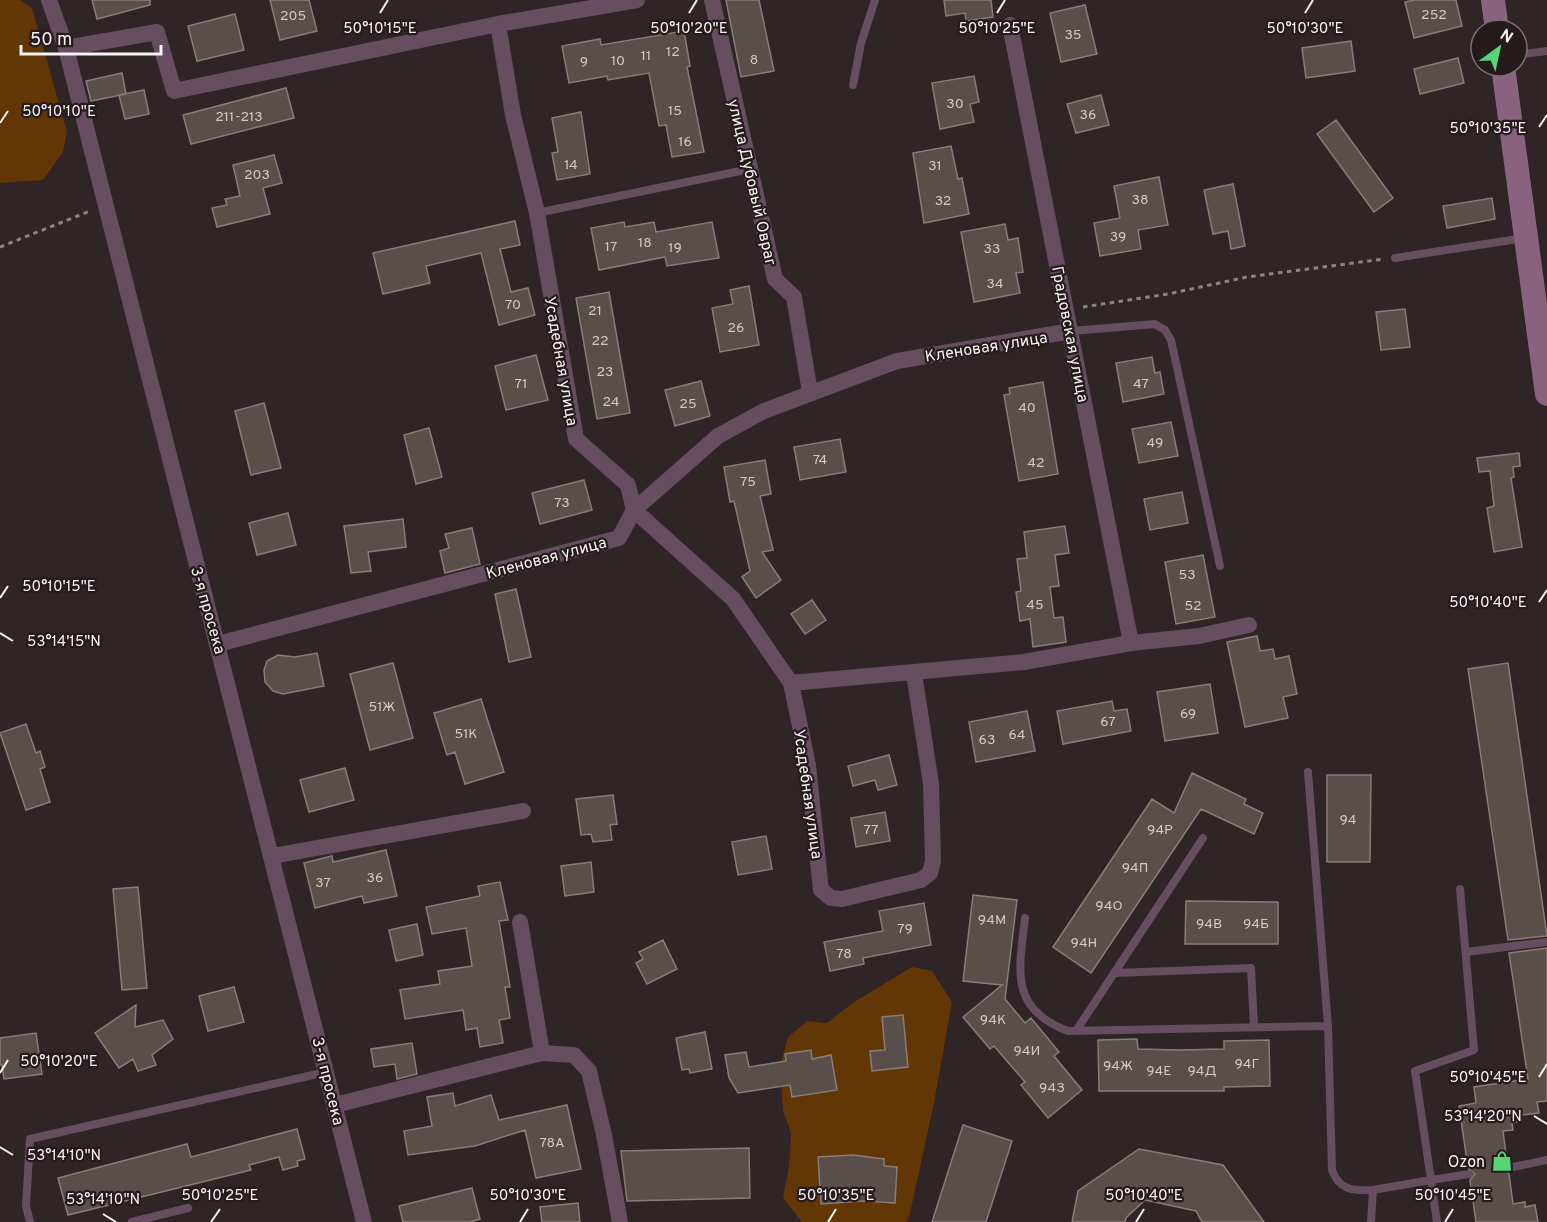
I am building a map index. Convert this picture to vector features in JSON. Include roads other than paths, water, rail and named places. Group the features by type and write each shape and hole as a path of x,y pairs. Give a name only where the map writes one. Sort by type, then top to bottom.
{"street":[{"name":"3-я просека","path":"50,0 66,48 186,530 218,644 364,1222"},
{"path":"66,48 157,33 174,91 498,24 637,0"},
{"name":"улица Дубовый Овраг","path":"712,0 775,279 794,297 810,392"},
{"path":"1493,0 1495,18"},
{"name":"Усадебная улица","path":"498,24 513,115 537,213 576,439 628,485 634,510 733,599 791,683 808,765 821,890 831,898 842,899 921,880 930,873 933,861 931,783 914,673"},
{"name":"Градовская улица","path":"1010,25 1131,643"},
{"path":"1505,78 1547,394"},
{"name":"Кленовая улица","path":"218,644 619,538 634,510 718,436 764,411 897,361 1071,331"},
{"path":"791,683 1024,662 1131,643 1199,636 1249,625"},
{"path":"272,856 523,811"},
{"path":"520,922 542,1053"},
{"path":"335,1105 542,1053 574,1055 589,1071 604,1135 620,1222"}],"lane":[{"path":"854,85 861,43 875,0"},
{"path":"1529,53 1547,51"},
{"path":"537,213 750,169"},
{"path":"1395,258 1525,238"},
{"path":"1071,331 1155,324 1165,330 1172,340 1220,566"},
{"path":"1308,772 1328,1026 1332,1170 1335,1178 1349,1190 1372,1190 1469,1174"},
{"path":"1076,1031 1203,838"},
{"path":"1437,1222 1415,1071 1474,1050 1460,889"},
{"path":"1025,918 1019,970 1025,999 1055,1026 1076,1031 1328,1026"},
{"path":"1466,952 1547,942"},
{"path":"1114,973 1251,968 1254,1027"},
{"path":"30,1222 26,1206 30,1139 326,1072"},
{"path":"1508,1168 1547,1161"},
{"path":"1371,1222 1372,1190"},
{"path":"132,1222 188,1208"}],"place":[{"name":"Ozon","path":"1502,1161"}]}
